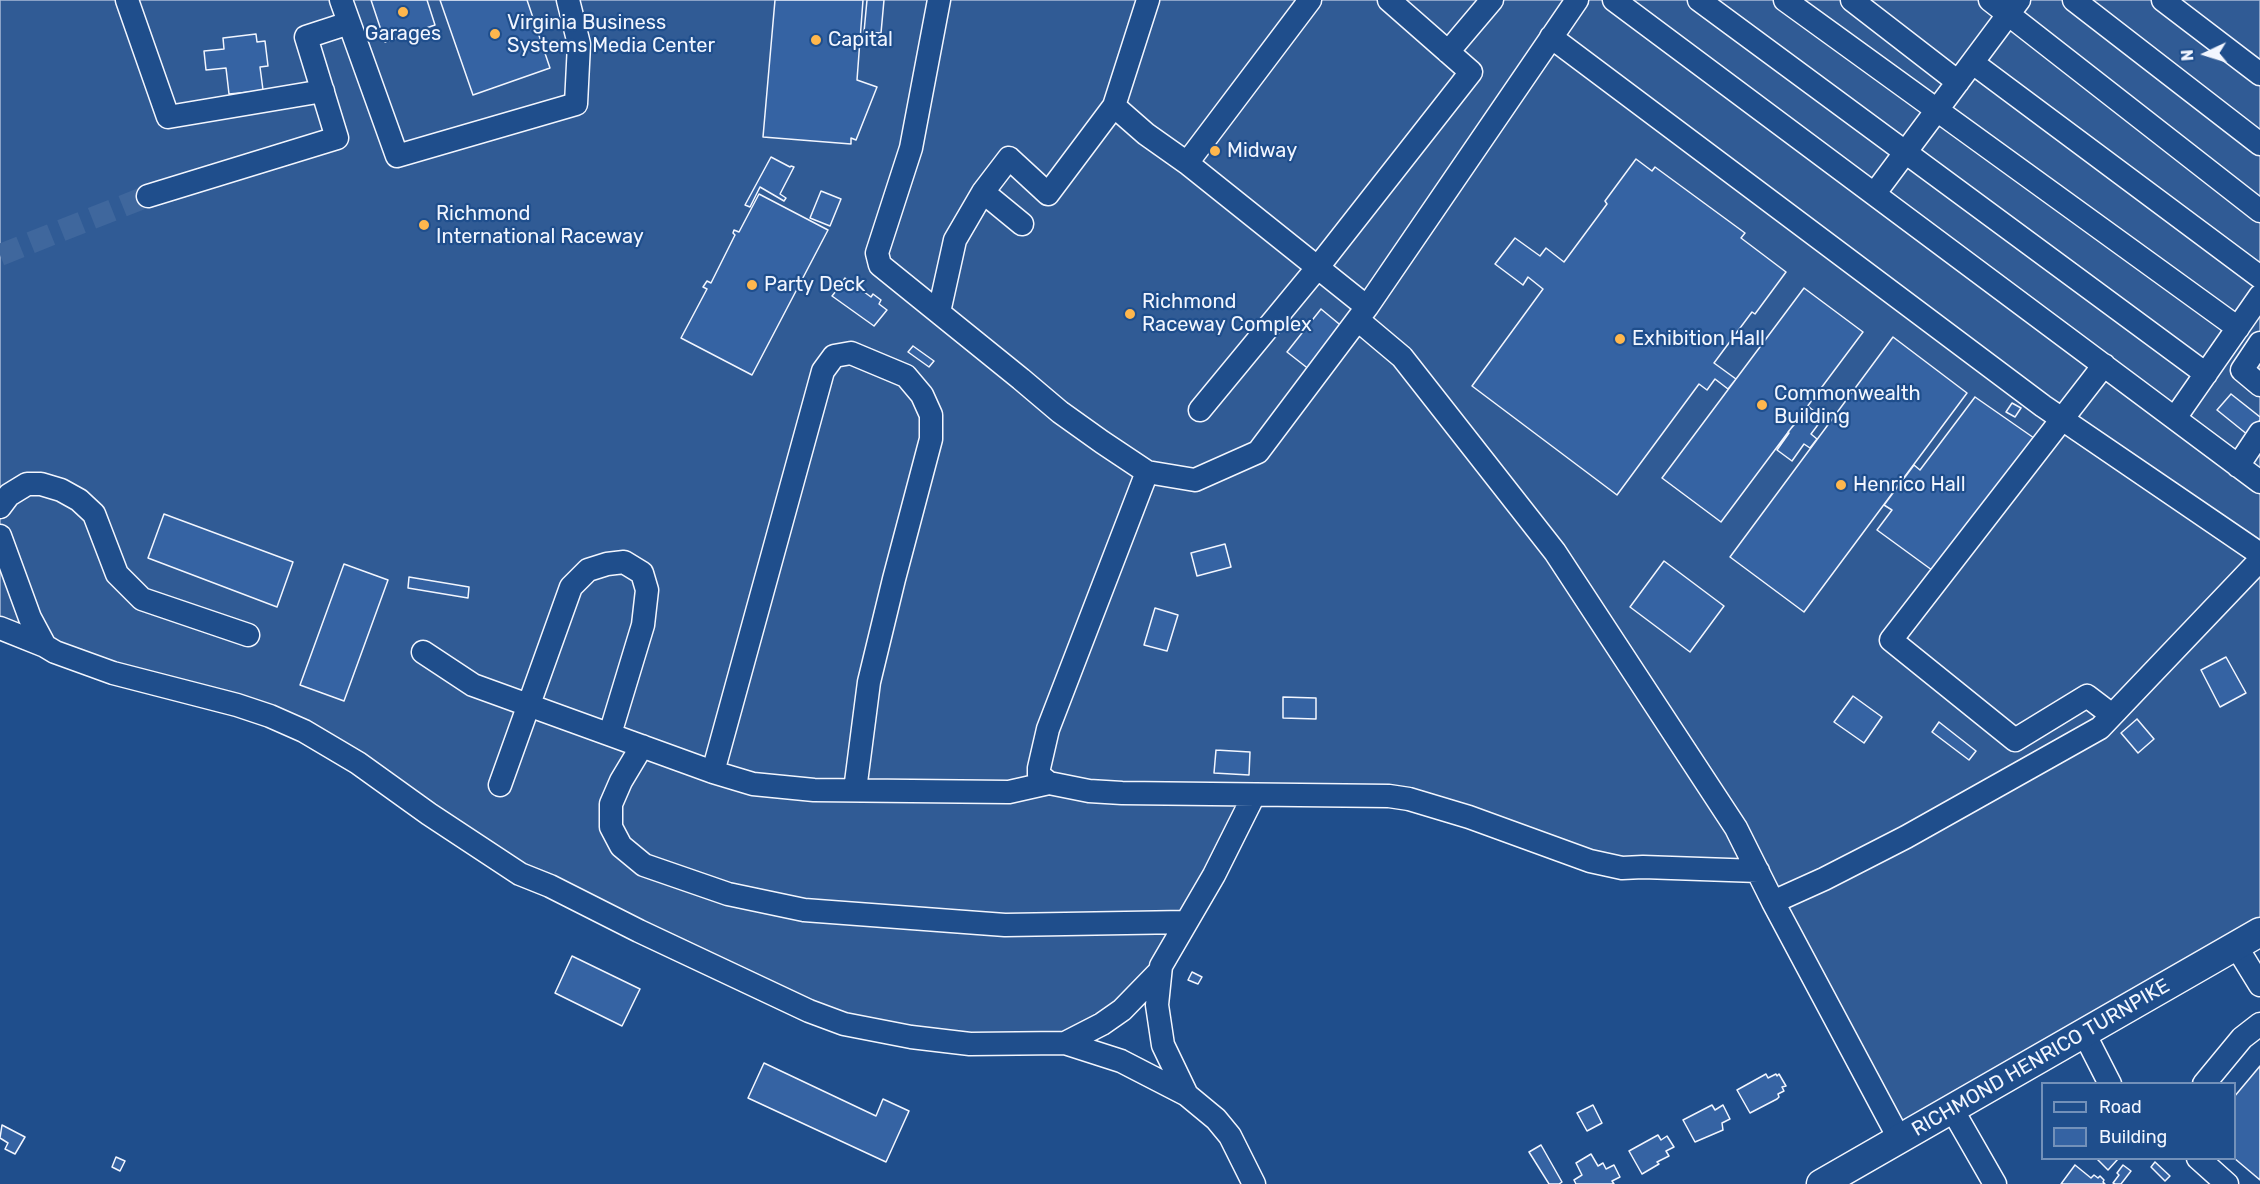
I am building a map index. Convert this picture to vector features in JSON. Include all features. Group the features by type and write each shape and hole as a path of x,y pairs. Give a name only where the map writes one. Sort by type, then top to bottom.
{"main road":[{"name":"RICHMOND HENRICO TURNPIKE","path":"1821,1184 2248,939"}],"street":[{"path":"127,0 168,117 323,91"},
{"path":"341,0 397,156 576,104 579,44 568,0"},
{"path":"939,0 911,148 877,253 880,265 1060,412 1148,472 1195,480 1258,452 1362,314 1577,0"},
{"path":"939,312 955,240 983,192 1009,158 1048,194 1114,106 1148,0"},
{"path":"1187,163 1310,0"},
{"path":"1200,410 1318,267 1471,72 1389,0"},
{"path":"1448,51 1492,0"},
{"path":"1614,0 2260,482"},
{"path":"1699,0 2206,374"},
{"path":"1785,0 2238,328"},
{"path":"1852,0 1958,82"},
{"path":"1990,0 2013,7 2260,211"},
{"path":"2074,0 2260,144"},
{"path":"2163,0 2260,74"},
{"path":"1875,193 2013,7"},
{"path":"148,196 338,138 306,37 350,23"},
{"path":"1551,37 2043,406 2260,554"},
{"path":"1973,63 2260,277"},
{"path":"1114,106 1146,134 1187,163 1318,267 1402,357 1555,552 1736,828 1900,1140"},
{"path":"983,192 1022,224"},
{"path":"2175,418 2260,296"},
{"path":"2260,343 2242,370 2260,385"},
{"path":"713,772 823,371 834,356 851,353 906,376 922,394 931,415 932,439 869,682 855,790"},
{"path":"2104,365 1891,640 2015,740 2087,696 2112,715"},
{"path":"2238,466 2260,433"},
{"path":"1148,472 1048,729 1039,776 1049,783 1089,791 1122,794 1389,796 1409,799 1469,817 1590,861 1622,868 1758,871"},
{"path":"0,507 9,495 27,484 41,484 61,490 79,500 94,514 117,574 142,599 248,635"},
{"path":"0,536 30,618 45,646"},
{"path":"1773,902 1906,837 2100,728 2260,560"},
{"path":"500,784 571,587 588,570 624,562 642,573 647,590 643,625 610,734"},
{"path":"0,628 55,652 113,673 237,705 270,716 304,732 358,763 439,821 520,874 550,886 809,1011 844,1024 911,1037 970,1044 1065,1043 1121,1061 1187,1095 1216,1119 1230,1136 1254,1184"},
{"path":"423,652 473,685 713,772 753,784 814,790 1009,792 1049,783"},
{"path":"642,746 621,781 611,804 611,827 621,846 644,865 718,890 804,910 1005,925 1186,922"},
{"path":"1065,1043 1102,1024 1122,1010 1159,972 1214,875 1254,795"},
{"path":"2248,939 2260,985"},
{"path":"1159,972 1157,1005 1160,1032 1163,1045 1187,1095"},
{"path":"2205,1082 2242,1038 2260,1024"},
{"path":"2084,1033 2109,1082"},
{"path":"1952,1109 1995,1184"},
{"path":"2200,1160 2228,1184"}],"shaded area":[{"name":"Richmond Raceway Complex","path":"0,0 2260,0 2260,932 1900,1140 1758,871 1643,867 1409,799 1254,795 1161,966 1065,1043 844,1024 550,886 370,765 0,627"}],"building":[{"name":"Garages","path":"371,0 427,0 435,25 385,42"},
{"name":"Virginia Business Systems Media Center","path":"440,0 527,0 550,68 473,95"},
{"name":"Capital","path":"775,0 863,0 857,80 877,87 856,140 851,138 851,144 763,137"},
{"path":"867,0 884,0 881,33 864,32"},
{"path":"256,34 257,42 265,41 268,66 260,67 263,90 255,91 255,95 250,96 250,92 229,94 226,68 206,70 204,51 224,49 223,38"},
{"path":"771,157 794,167 780,194 786,198 784,201 760,187 750,207 745,205"},
{"name":"Exhibition Hall","path":"1636,159 1652,171 1655,167 1745,233 1741,238 1786,272 1755,314 1752,312 1714,363 1736,379 1728,389 1715,379 1707,390 1699,384 1617,495 1472,386 1543,289 1528,277 1523,285 1495,264 1515,238 1540,256 1546,248 1564,262 1607,204 1605,201"},
{"path":"821,191 841,199 830,226 810,218"},
{"name":"Party Deck","path":"759,194 828,230 752,375 681,338 707,289 703,287 707,281 711,283 735,235 734,230 739,232"},
{"path":"845,278 871,297 873,294 881,300 879,304 887,310 874,326 832,296 836,291 833,288 837,283 840,285"},
{"name":"Commonwealth Building","path":"1804,288 1863,332 1721,522 1662,478"},
{"path":"1321,309 1344,328 1310,370 1287,352"},
{"name":"Henrico Hall","path":"1893,337 1967,393 1804,612 1730,557"},
{"path":"913,346 934,361 929,367 908,352"},
{"path":"2231,394 2260,417 2248,435 2217,410"},
{"path":"1975,397 2034,438 1936,573 1877,530 1892,510 1884,505 1914,465 1920,470"},
{"path":"2012,403 2021,408 2015,417 2006,412"},
{"path":"1809,407 1823,418 1811,434 1817,439 1810,448 1804,444 1792,461 1777,450 1788,432"},
{"path":"164,514 293,562 277,607 148,558"},
{"path":"1225,544 1231,567 1197,576 1191,553"},
{"path":"1664,561 1724,606 1690,652 1630,607"},
{"path":"344,564 388,580 344,701 300,685"},
{"path":"409,577 469,587 468,598 408,588"},
{"path":"1155,608 1178,615 1167,651 1144,645"},
{"path":"2226,657 2246,693 2220,707 2201,670"},
{"path":"1853,696 1882,717 1864,743 1834,722"},
{"path":"1283,697 1316,698 1316,719 1283,718"},
{"path":"2137,719 2154,739 2138,753 2121,733"},
{"path":"1939,722 1976,751 1969,760 1932,732"},
{"path":"1216,750 1250,752 1249,775 1214,773"},
{"path":"572,956 640,989 622,1026 555,993"},
{"path":"1192,972 1202,977 1198,984 1188,980"},
{"path":"764,1063 876,1116 883,1099 909,1111 886,1162 748,1098"},
{"path":"2260,1066 2260,1180 2236,1160 2236,1095"},
{"path":"1766,1074 1768,1078 1779,1074 1786,1086 1782,1087 1784,1091 1778,1094 1777,1099 1750,1113 1737,1090"},
{"path":"1593,1105 1602,1123 1587,1131 1577,1113"},
{"path":"1712,1105 1715,1110 1723,1105 1730,1119 1722,1123 1723,1130 1695,1142 1683,1120"},
{"path":"2,1125 25,1137 15,1154 5,1149 8,1143 0,1138"},
{"path":"1658,1135 1661,1140 1667,1136 1674,1147 1666,1151 1669,1156 1642,1174 1629,1151"},
{"path":"1541,1145 1562,1182 1559,1184 1549,1184 1529,1152"},
{"path":"1591,1154 1598,1166 1603,1163 1606,1169 1614,1165 1620,1177 1612,1181 1614,1184 1576,1184 1574,1180 1582,1175 1576,1163"},
{"path":"116,1157 125,1161 120,1171 112,1167"},
{"path":"2098,1160 2117,1160 2108,1170"},
{"path":"2155,1162 2170,1176 2165,1181 2151,1167"},
{"path":"2075,1165 2091,1178 2094,1175 2098,1178 2100,1176 2105,1184 2061,1184"},
{"path":"2123,1165 2131,1171 2121,1184 2115,1184 2113,1183 2119,1175 2117,1173"}],"tunnel":[{"path":"0,255 148,196"}],"place":[{"name":"Garages","path":"403,12"},
{"name":"Virginia Business Systems Media Center","path":"495,34"},
{"name":"Capital","path":"816,40"},
{"name":"Midway","path":"1215,151"},
{"name":"Richmond International Raceway","path":"424,225"},
{"name":"Party Deck","path":"752,285"},
{"name":"Richmond Raceway Complex","path":"1130,314"},
{"name":"Exhibition Hall","path":"1620,339"},
{"name":"Commonwealth Building","path":"1762,405"},
{"name":"Henrico Hall","path":"1841,485"}]}
